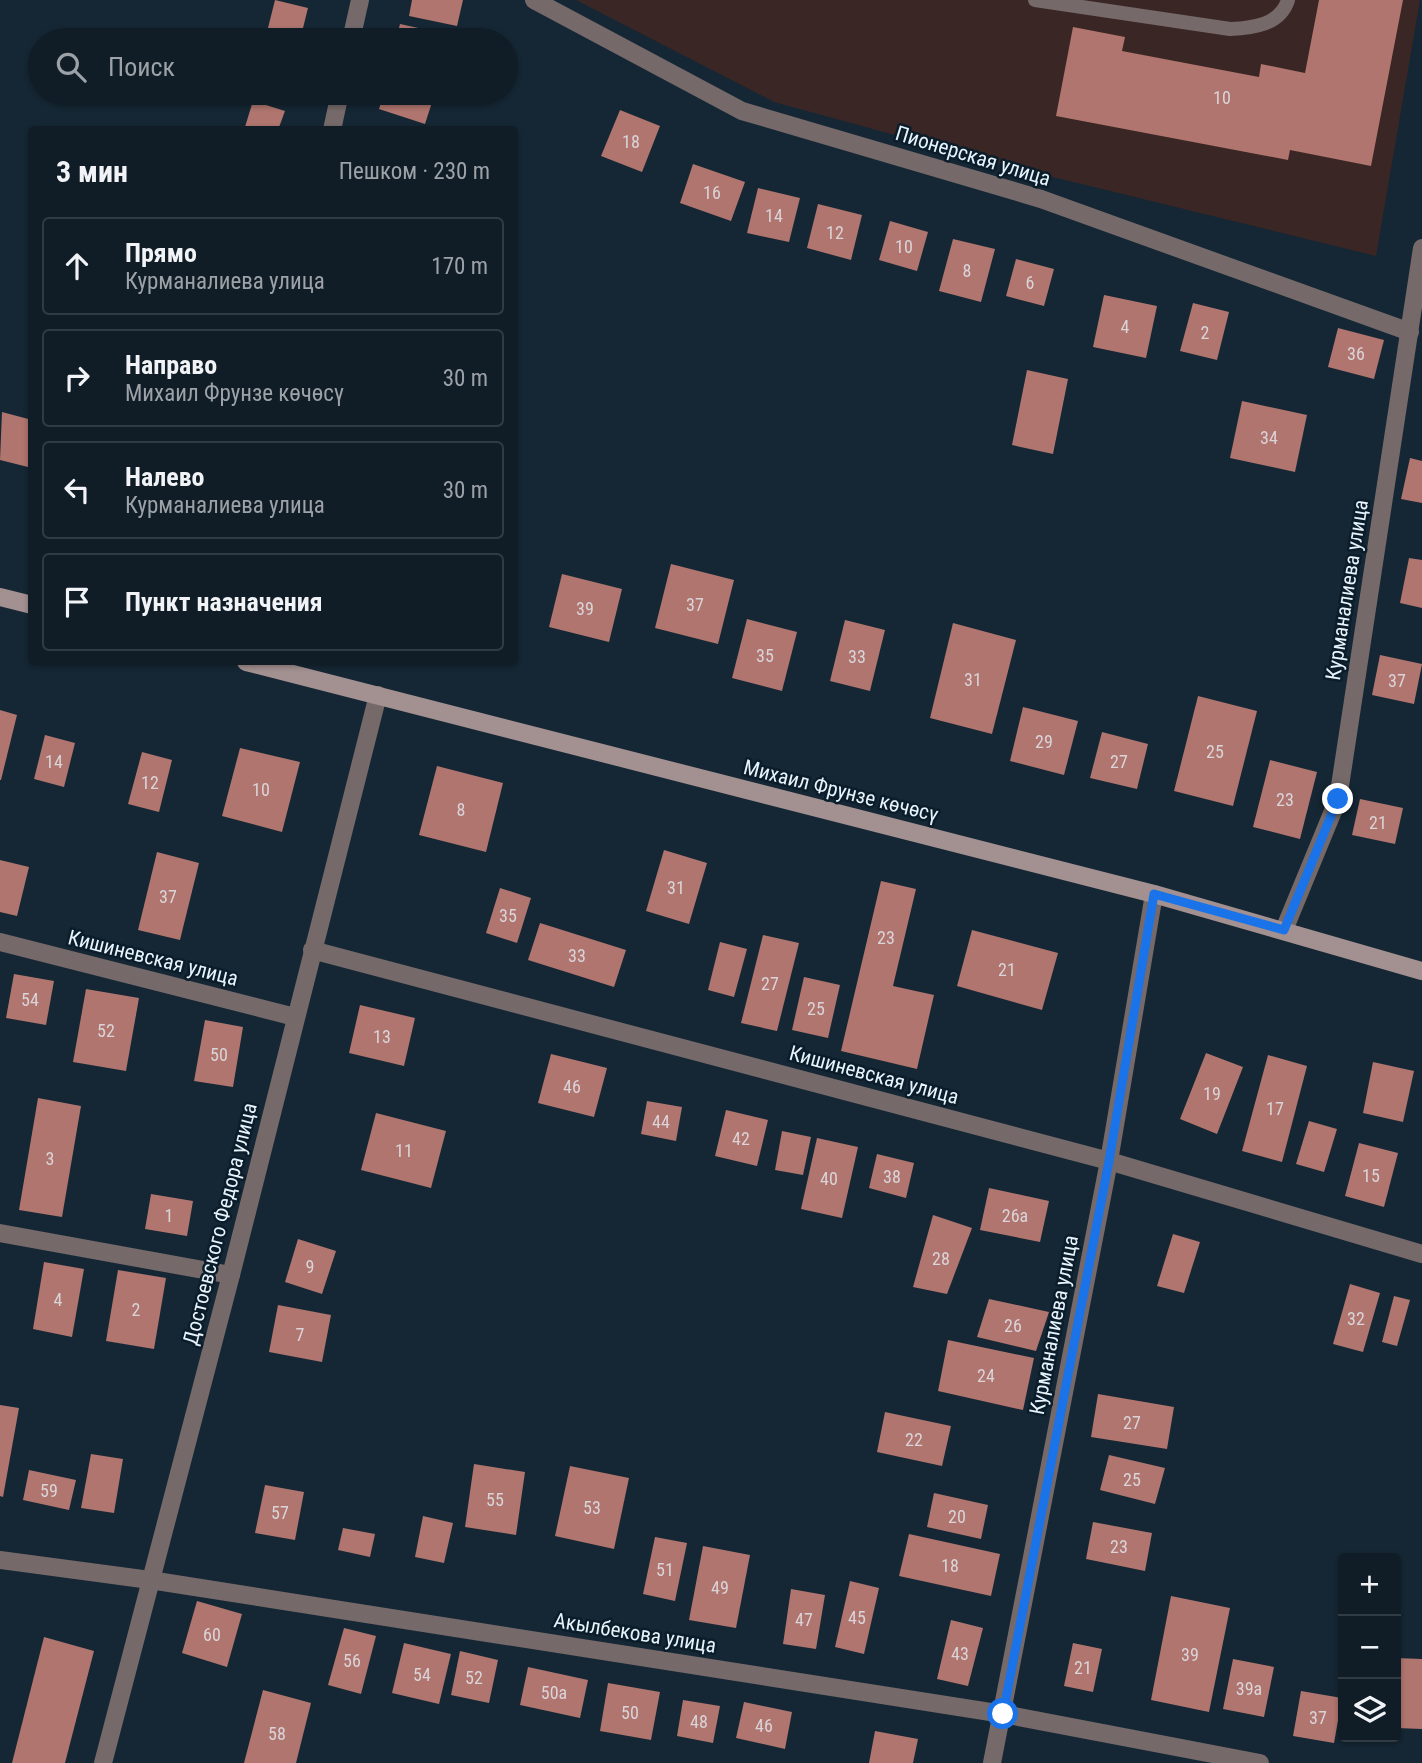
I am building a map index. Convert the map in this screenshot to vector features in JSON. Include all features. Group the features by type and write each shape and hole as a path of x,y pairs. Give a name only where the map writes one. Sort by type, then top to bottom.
{"main road":[{"path":"0,597 28,605"},
{"name":"Михаил Фрунзе көчөсү","path":"258,665 1154,894 1422,971"}],"street":[{"path":"354,28 360,0"},
{"name":"Пионерская улица","path":"534,0 743,111 1041,199 1410,332"},
{"path":"333,126 337,105"},
{"name":"Курманалиева улица","path":"1284,930 1338,799 1422,248"},
{"name":"Достоевского Федора улица","path":"103,1763 231,1275 378,695"},
{"name":"Курманалиева улица","path":"992,1763 1109,1161 1154,894"},
{"name":"Кишиневская улица","path":"0,942 295,1017"},
{"name":"Кишиневская улица","path":"312,950 1109,1161 1422,1254"},
{"path":"0,1233 231,1275"},
{"name":"Акылбекова улица","path":"0,1560 150,1580 1003,1714 1260,1763"}],"lane":[{"path":"1035,0 1230,29 1259,27 1285,10 1288,0"}],"shaded area":[{"path":"576,0 1420,0 1376,256 1012,167 774,102"}],"building":[{"path":"275,0 308,8 303,28 268,28"},
{"path":"412,0 463,0 457,26 409,16"},
{"path":"1319,0 1403,0 1371,166 1290,150 1288,160 1056,116 1073,27 1125,37 1122,51 1259,77 1261,64 1305,73"},
{"path":"400,24 418,28 399,28"},
{"path":"252,105 266,105 285,111 279,126 245,126"},
{"path":"380,105 431,105 425,124 379,109"},
{"path":"620,110 660,126 642,172 601,156"},
{"path":"693,164 745,182 731,221 680,203"},
{"path":"758,188 800,198 789,242 747,233"},
{"path":"818,204 862,215 851,260 807,248"},
{"path":"890,221 928,232 917,271 879,260"},
{"path":"953,239 995,249 981,302 939,291"},
{"path":"1016,259 1054,269 1044,306 1006,296"},
{"path":"1104,295 1157,306 1146,358 1093,347"},
{"path":"1193,303 1229,312 1217,360 1180,351"},
{"path":"1338,328 1384,340 1374,379 1328,367"},
{"path":"1027,370 1068,379 1053,454 1012,445"},
{"path":"1242,401 1307,415 1295,472 1230,458"},
{"path":"2,412 28,419 28,467 0,460"},
{"path":"1410,458 1422,461 1422,503 1401,499"},
{"path":"1409,558 1422,560 1422,608 1400,603"},
{"path":"671,564 734,580 718,644 655,628"},
{"path":"562,574 622,589 609,642 549,627"},
{"path":"747,619 797,632 782,691 732,678"},
{"path":"845,620 885,630 870,691 830,681"},
{"path":"953,623 1016,640 992,734 930,718"},
{"path":"1380,655 1422,664 1414,704 1372,695"},
{"path":"1198,696 1257,711 1233,806 1174,791"},
{"path":"1023,707 1078,721 1064,775 1010,761"},
{"path":"0,710 17,715 1,780 0,780"},
{"path":"1102,732 1148,744 1137,789 1090,778"},
{"path":"45,735 75,743 64,787 34,779"},
{"path":"240,748 300,762 282,832 222,816"},
{"path":"142,752 172,760 159,812 128,804"},
{"path":"1270,760 1317,772 1300,839 1253,827"},
{"path":"437,766 503,783 486,852 419,835"},
{"path":"1360,799 1403,808 1395,844 1352,835"},
{"path":"664,850 707,863 689,924 646,911"},
{"path":"157,852 199,863 180,940 138,930"},
{"path":"0,860 29,867 17,916 0,912"},
{"path":"881,881 916,889 893,986 934,995 917,1069 841,1051"},
{"path":"500,888 531,898 517,943 486,933"},
{"path":"540,923 626,950 614,987 528,960"},
{"path":"972,930 1058,953 1042,1010 957,986"},
{"path":"763,935 799,943 777,1031 741,1023"},
{"path":"720,942 747,949 734,997 708,990"},
{"path":"14,974 54,981 46,1025 6,1018"},
{"path":"804,977 840,985 828,1038 792,1030"},
{"path":"86,989 139,998 126,1071 73,1062"},
{"path":"360,1005 415,1018 404,1066 349,1053"},
{"path":"205,1020 243,1027 233,1087 194,1081"},
{"path":"1206,1053 1243,1067 1217,1134 1180,1119"},
{"path":"551,1054 607,1068 594,1117 538,1103"},
{"path":"1268,1055 1307,1066 1282,1162 1242,1151"},
{"path":"1373,1062 1414,1071 1403,1122 1363,1113"},
{"path":"38,1098 81,1106 62,1217 19,1210"},
{"path":"647,1101 682,1107 676,1141 641,1134"},
{"path":"726,1110 768,1120 757,1166 715,1156"},
{"path":"376,1113 446,1131 431,1188 361,1170"},
{"path":"1309,1121 1337,1129 1324,1172 1296,1164"},
{"path":"782,1131 811,1137 803,1175 775,1170"},
{"path":"817,1138 858,1147 842,1218 801,1209"},
{"path":"1359,1143 1398,1153 1384,1207 1345,1196"},
{"path":"877,1154 914,1163 906,1198 869,1188"},
{"path":"989,1188 1049,1201 1040,1242 980,1230"},
{"path":"151,1194 193,1201 187,1236 145,1229"},
{"path":"933,1215 972,1228 947,1294 913,1287"},
{"path":"1173,1234 1200,1242 1184,1293 1157,1286"},
{"path":"298,1239 336,1251 322,1294 285,1282"},
{"path":"44,1262 84,1269 72,1337 33,1329"},
{"path":"118,1270 166,1278 154,1349 106,1341"},
{"path":"1350,1284 1380,1293 1363,1352 1333,1344"},
{"path":"1394,1296 1410,1300 1397,1346 1382,1342"},
{"path":"989,1299 1049,1312 1036,1351 977,1337"},
{"path":"278,1305 331,1315 322,1362 269,1352"},
{"path":"948,1340 1034,1358 1023,1410 938,1391"},
{"path":"1098,1394 1174,1407 1167,1449 1091,1437"},
{"path":"0,1405 19,1408 3,1497 0,1496"},
{"path":"885,1412 951,1426 942,1466 877,1452"},
{"path":"91,1454 123,1459 114,1513 81,1508"},
{"path":"1109,1455 1165,1468 1155,1504 1100,1490"},
{"path":"474,1464 525,1472 516,1535 465,1527"},
{"path":"570,1466 629,1478 614,1549 555,1536"},
{"path":"29,1470 76,1480 69,1510 23,1500"},
{"path":"265,1485 304,1492 295,1540 255,1533"},
{"path":"934,1493 988,1505 981,1539 927,1527"},
{"path":"423,1516 453,1523 444,1563 415,1557"},
{"path":"1093,1522 1152,1533 1145,1571 1086,1559"},
{"path":"343,1528 375,1534 370,1557 338,1550"},
{"path":"909,1534 1000,1554 991,1596 899,1576"},
{"path":"655,1537 687,1543 675,1601 643,1594"},
{"path":"703,1546 750,1555 736,1628 689,1620"},
{"path":"850,1581 879,1588 864,1654 835,1647"},
{"path":"791,1589 825,1595 816,1649 783,1644"},
{"path":"1171,1596 1230,1608 1209,1712 1151,1700"},
{"path":"197,1601 242,1614 227,1667 182,1653"},
{"path":"951,1620 983,1628 968,1686 937,1679"},
{"path":"344,1628 376,1636 361,1694 328,1685"},
{"path":"44,1637 94,1651 65,1763 12,1763"},
{"path":"404,1643 451,1654 439,1704 392,1693"},
{"path":"1073,1643 1102,1649 1093,1692 1064,1686"},
{"path":"460,1651 498,1660 489,1703 451,1695"},
{"path":"1401,1658 1422,1659 1422,1729 1401,1728"},
{"path":"1233,1659 1274,1667 1264,1717 1223,1709"},
{"path":"528,1667 588,1680 580,1718 520,1705"},
{"path":"608,1683 660,1692 651,1740 600,1731"},
{"path":"263,1690 311,1703 296,1763 244,1763"},
{"path":"1301,1691 1338,1697 1334,1743 1293,1736"},
{"path":"683,1700 720,1706 713,1743 677,1736"},
{"path":"744,1702 792,1712 785,1749 736,1738"},
{"path":"875,1731 918,1739 913,1763 869,1763"}],"route":[{"path":"1003,1714 1109,1161 1154,894 1284,930 1338,799"}]}
